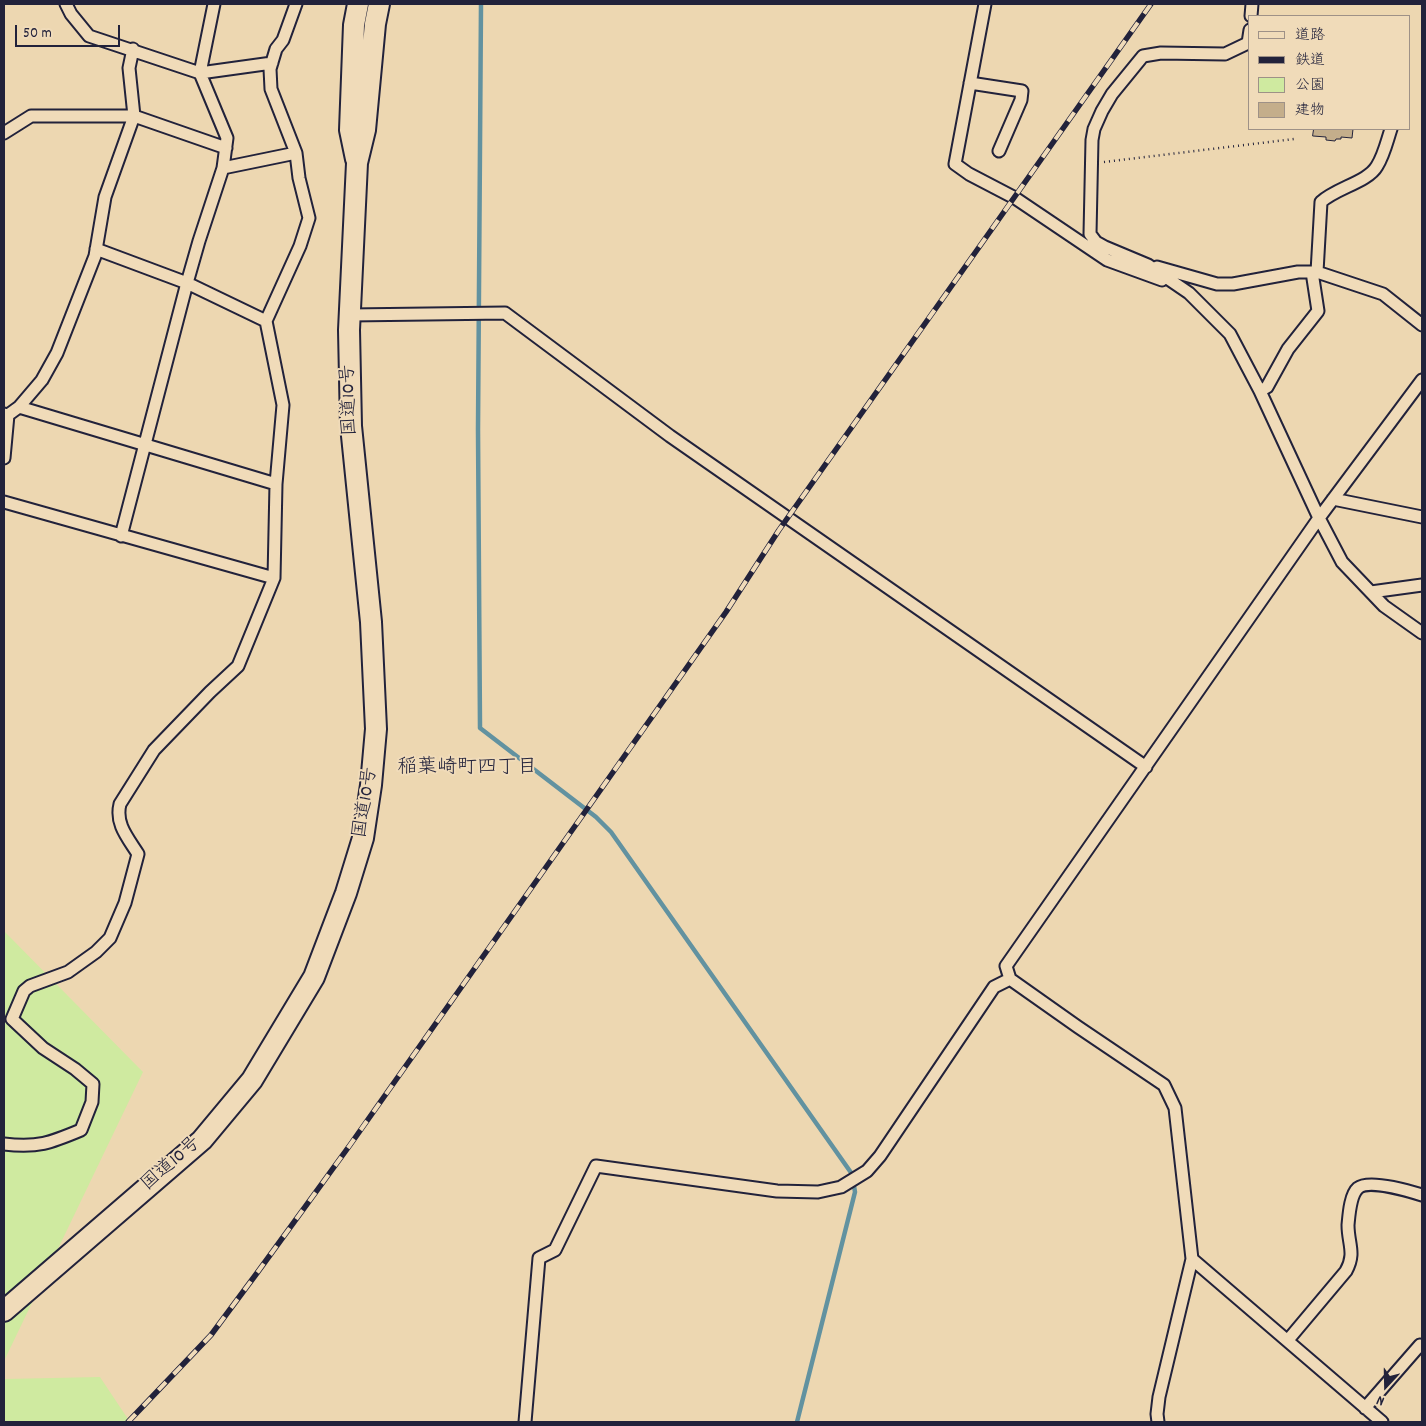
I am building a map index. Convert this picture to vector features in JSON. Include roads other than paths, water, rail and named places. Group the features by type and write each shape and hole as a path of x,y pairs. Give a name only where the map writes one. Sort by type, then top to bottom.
{"highway":[{"name":"国道10号","path":"357,163 350,130 354,25 358,4"},
{"name":"国道10号","path":"4,1311 202,1140 252,1080 314,977 346,893 363,838 371,785 376,729 371,622 351,426 350,315 357,163 365,130 375,24 379,4"}],"street":[{"path":"66,4 89,36 133,49 200,73 272,63"},
{"path":"120,536 187,283 223,168 227,138 200,73 214,4"},
{"path":"4,1144 26,1147 51,1142 81,1130 92,1102 93,1084 75,1069 43,1048 12,1019 24,990 68,972 96,952 110,938 125,903 138,854 119,823 117,814 120,804 154,750 238,666 274,578 276,484 283,405 266,321 300,246 309,218 299,178 296,153 271,89 270,69 276,49 283,40 296,4"},
{"path":"985,4 955,164 969,174 1015,198 1107,260 1175,284"},
{"path":"1248,43 1225,54 1161,53 1143,56 1112,94 1094,129 1091,164 1090,234 1096,242 1105,247 1148,265 1217,284 1232,284 1298,272 1315,272 1383,294 1422,325"},
{"path":"4,458 6,415 19,407 42,380 57,353 95,256 105,197 134,116 130,68 133,49"},
{"path":"970,83 1022,92 1021,100 999,151"},
{"path":"4,133 32,116 134,116 226,148"},
{"path":"1260,391 1267,388 1288,349 1318,311 1315,272 1321,202 1328,195 1368,174 1377,167 1391,130"},
{"path":"223,168 296,153"},
{"path":"96,249 187,283 266,321"},
{"path":"1148,265 1194,298 1230,334 1260,391 1319,518 1342,562 1384,606 1422,632"},
{"path":"350,315 505,313 670,436 1146,767"},
{"path":"1158,1422 1159,1397 1192,1258 1175,1108 1164,1085 1010,979 1006,966 1319,518 1420,388"},
{"path":"19,407 276,484"},
{"path":"1333,499 1422,517"},
{"path":"4,502 274,578"},
{"path":"1371,592 1422,585"},
{"path":"525,1422 539,1258 555,1250 596,1166 777,1191 818,1192 845,1185 867,1171 880,1156 994,987 1010,979"},
{"path":"1288,1340 1346,1271 1350,1263 1352,1255 1348,1226 1352,1199 1356,1190 1362,1185 1384,1186 1400,1188 1422,1196"},
{"path":"1192,1258 1382,1422"},
{"path":"1366,1408 1420,1345 1422,1347"}],"waterway":[{"path":"481,4 478,429 480,728 596,817 611,832 852,1174 855,1192 797,1422"}],"railway":[{"path":"128,1422 211,1335 350,1145 726,612 779,530 1151,4"}],"district":[{"name":"稲葉崎町四丁目","path":"467,769"}]}
